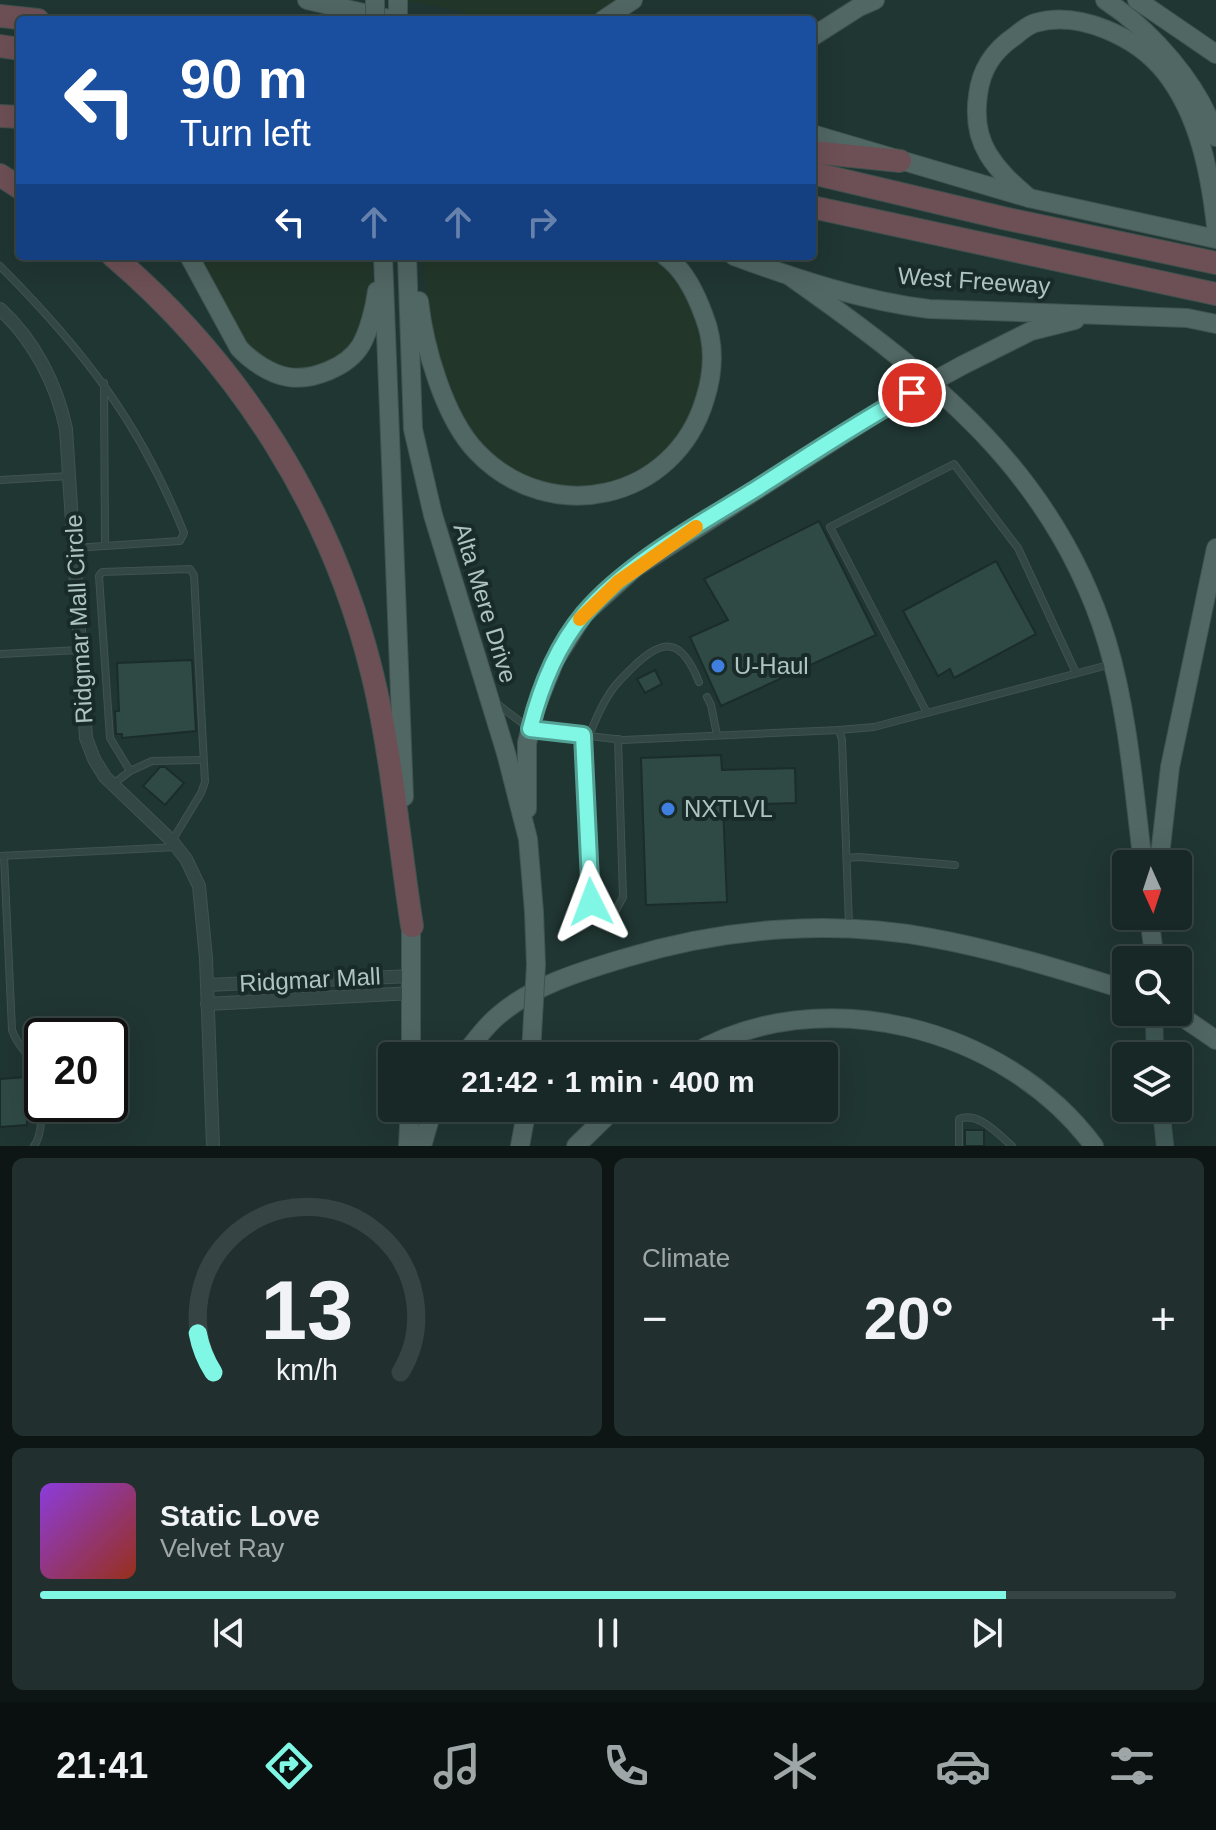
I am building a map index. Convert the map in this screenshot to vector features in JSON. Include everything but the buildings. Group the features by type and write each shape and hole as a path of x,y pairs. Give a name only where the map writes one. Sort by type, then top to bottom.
{"highway":[{"path":"816,152 900,161"},
{"path":"816,174 1216,263"},
{"name":"West Freeway","path":"816,208 1216,294"},
{"path":"117,260 189,328 237,389 292,470 316,517 348,591 372,672 412,926"}],"main road":[{"path":"307,0 378,16"},
{"path":"609,16 633,0"},
{"path":"816,34 875,0"},
{"path":"1105,0 1138,22 1175,64 1195,94 1216,137"},
{"path":"1137,0 1216,54"},
{"path":"1029,198 1002,174 986,151 975,119 983,70 993,53 1033,23 1061,19 1090,23 1132,43 1165,71 1202,144 1216,226"},
{"path":"816,135 1029,198 1216,239"},
{"path":"191,260 239,348 251,360 288,377 317,374 341,365 360,347 376,300 381,260"},
{"path":"382,260 399,727 412,926 411,1042"},
{"path":"407,260 417,289 422,330 449,409 476,451 505,476 538,490 576,496 614,491 643,480 669,461 687,441 701,415 712,378 712,336 688,280 669,260"},
{"name":"Alta Mere Drive","path":"407,260 413,429 433,515 506,753 528,839 536,965 532,1042"},
{"name":"West Freeway","path":"745,260 791,277 916,308 1187,318 1216,324"},
{"path":"791,277 902,357 967,415 998,447 1067,549 1094,606 1112,664 1126,733 1141,850"},
{"path":"528,839 527,743 536,707 568,636 584,614 618,582 716,514 886,407 1031,331 1098,315"},
{"path":"1161,850 1170,767 1216,548"},
{"path":"475,1042 497,1016 522,998 578,972 692,940 780,928 850,929 929,937 1112,986"},
{"path":"720,1042 772,1025 816,1019 853,1018 907,1028 968,1048 1022,1076 1054,1101 1094,1146"},
{"path":"1192,1024 1216,1040"},
{"path":"408,1146 409,1122"},
{"path":"422,1146 429,1122"},
{"path":"520,1146 524,1122"},
{"path":"576,1146 601,1122"},
{"path":"1162,1122 1165,1146"}],"street":[{"name":"Ridgmar Mall Circle","path":"0,309 26,338 54,389 66,429 86,738 99,768 112,785 174,844 186,859 199,886 207,985 213,1146"},
{"name":"Ridgmar Mall","path":"207,985 412,984"},
{"name":"Ridgmar Mall","path":"207,1004 412,984"}],"lane":[{"path":"0,266 50,316 104,383 135,429 184,533 180,541 74,548"},
{"path":"104,383 105,546"},
{"path":"927,713 830,527 954,464 1018,548 1076,673"},
{"path":"0,480 70,476"},
{"path":"34,1146 41,1131 39,1073 19,1046 12,1030 2,856 174,844 205,782 194,575 190,569 102,572 99,576 110,738 130,771"},
{"path":"597,719 597,726 614,739 623,897 616,910 601,912 591,902 586,735 608,695 632,668 657,647 670,645 686,657 699,682"},
{"path":"0,654 80,650"},
{"path":"489,697 530,729 614,739 839,730 874,727 1112,664"},
{"path":"707,697 717,735"},
{"path":"839,730 842,740 850,929"},
{"path":"112,785 130,771 152,761 203,760"},
{"path":"847,858 955,865"},
{"path":"959,1146 959,1119 963,1116 991,1128 1012,1146"}],"green space":[{"path":"404,0 621,0 588,16 483,16"},
{"path":"201,260 371,260 373,288 365,318 355,338 341,354 325,364 306,369 286,367 265,359 244,343 226,315"},
{"path":"422,260 651,260 674,277 698,320 704,348 704,386 681,439 640,475 587,489 554,488 512,473 477,443 434,352"}],"slow traffic":[{"path":"580,619 635,568 696,527"}],"place":[{"name":"U-Haul","path":"718,666"},
{"name":"NXTLVL","path":"668,809"}],"route":[{"path":"591,902 583,735 530,729 555,660 568,636 584,614 635,568 912,393"}]}
